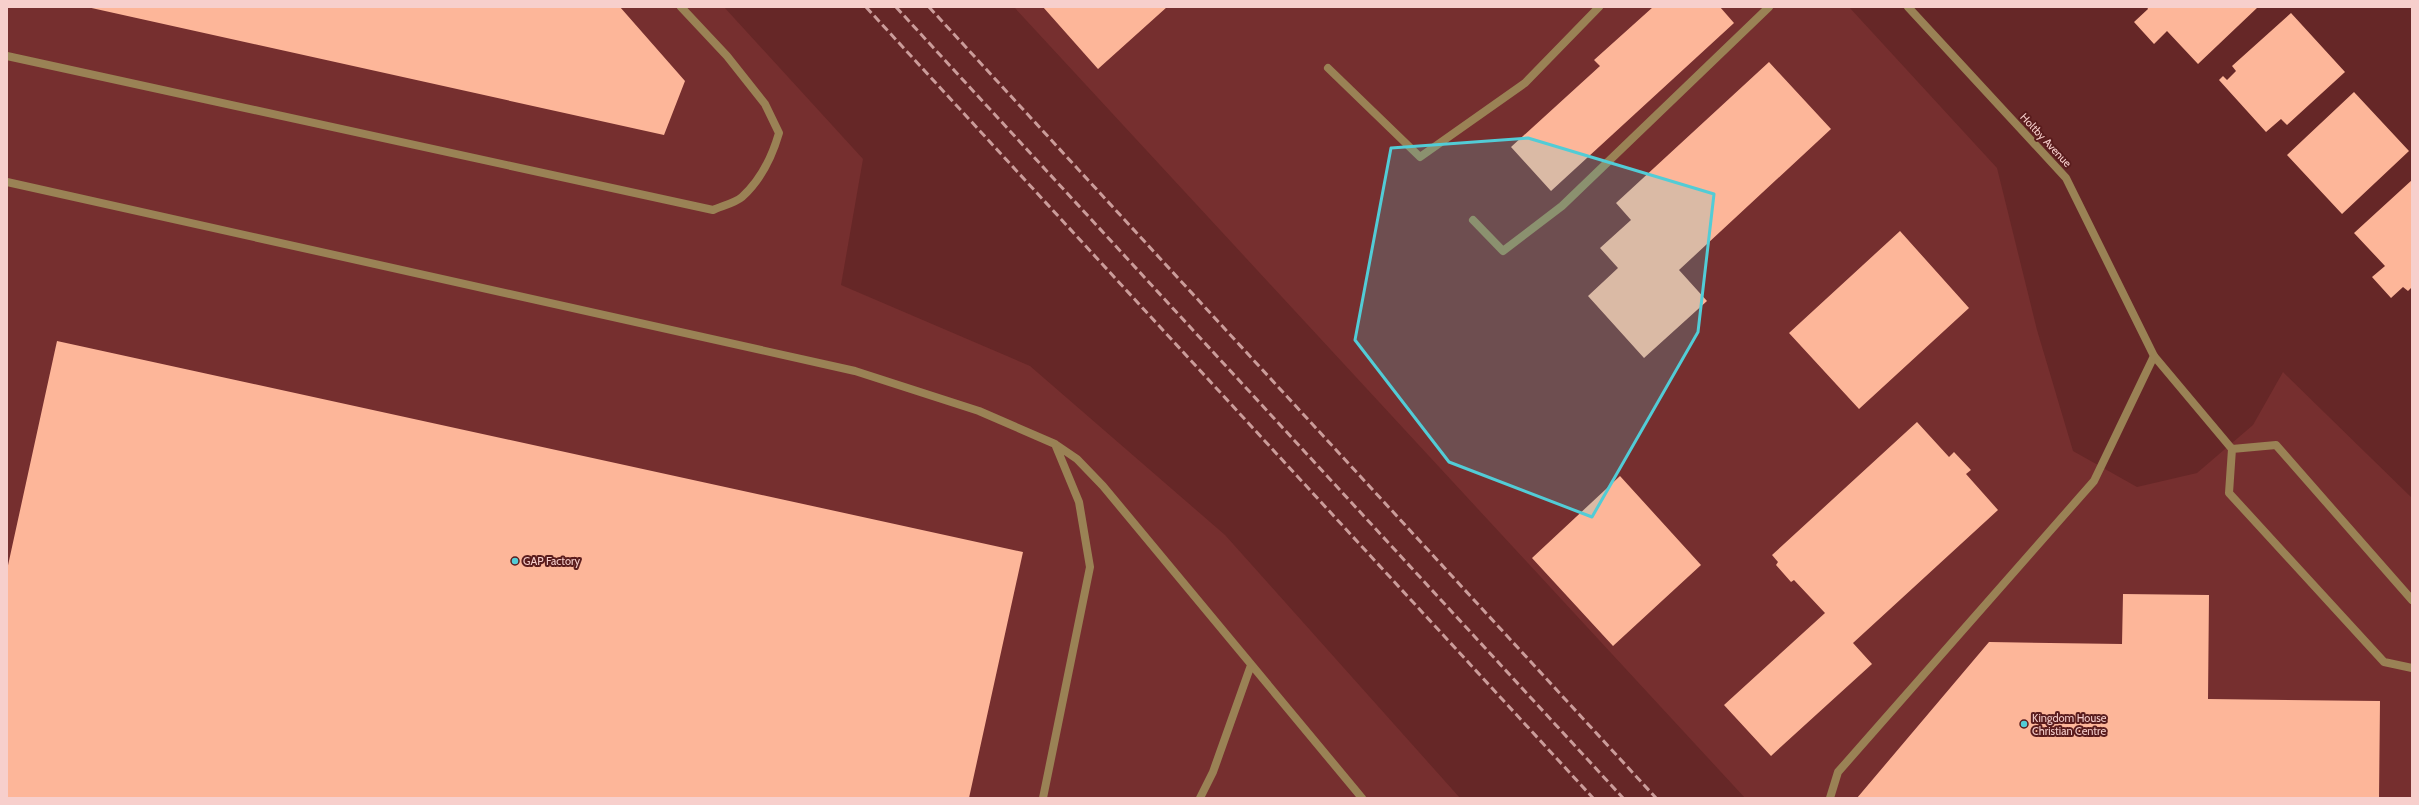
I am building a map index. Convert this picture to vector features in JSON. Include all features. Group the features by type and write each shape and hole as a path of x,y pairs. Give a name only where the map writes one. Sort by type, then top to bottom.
{"street":[{"path":"7,56 714,210 741,198 761,175 772,156 779,133 765,104 727,56 681,7"},
{"path":"1328,68 1420,157 1524,83 1599,7"},
{"path":"1473,220 1503,251 1562,206 1769,7"},
{"name":"Holtby Avenue","path":"1908,7 2066,178 2154,356 2232,449"},
{"path":"7,182 855,371 979,411 1055,444 1077,460 1103,486 1362,798"},
{"path":"1830,798 1838,772 2094,481 2154,356"},
{"path":"1043,798 1090,567 1079,502 1055,444"},
{"path":"2412,600 2276,445 2232,449 2229,493 2384,662 2412,668"},
{"path":"1200,798 1213,772 1251,665"}],"highlighted area":[{"path":"1528,138 1714,194 1698,332 1592,517 1449,462 1355,340 1391,148"}],"shaded area":[{"path":"7,7 724,7 863,159 841,285 1030,366 1225,535 1460,798 7,798"},
{"path":"1014,7 1849,7 1997,168 2037,330 2073,451 2137,487 2197,473 2253,425 2283,372 2412,498 2412,798 1745,798"}],"building":[{"path":"87,7 620,7 685,81 664,135"},
{"path":"1043,7 1167,7 1098,69"},
{"path":"1653,7 1720,7 1734,23 1551,191 1511,147 1600,66 1594,60"},
{"path":"2147,7 2258,7 2198,64 2167,31 2154,44 2134,22 2148,9"},
{"path":"2291,13 2345,72 2287,125 2281,119 2266,132 2219,80 2223,76 2227,80 2236,71 2232,66"},
{"path":"1769,62 1831,129 1679,270 1707,301 1644,358 1588,296 1618,268 1600,248 1631,220 1616,203"},
{"path":"2354,92 2409,151 2342,214 2287,155"},
{"path":"2412,180 2412,287 2408,291 2403,287 2391,298 2372,277 2385,266 2354,233"},
{"path":"1900,231 1969,308 1859,409 1789,333"},
{"name":"GAP Factory","path":"57,341 1023,552 969,798 7,798 7,570"},
{"path":"1917,422 1949,457 1954,452 1971,470 1966,474 1998,510 1853,643 1872,664 1771,756 1724,705 1825,613 1794,580 1791,582 1776,565 1778,562 1772,555"},
{"path":"1620,476 1701,565 1613,646 1532,558"},
{"path":"2123,594 2209,595 2208,699 2380,701 2379,798 1857,798 1989,642 2122,644"}],"railway":[{"path":"866,7 1593,798"},
{"path":"896,7 1623,798"},
{"path":"929,7 1656,798"}],"place":[{"name":"GAP Factory","path":"515,561"},
{"name":"Kingdom House Christian Centre","path":"2024,724"}]}
